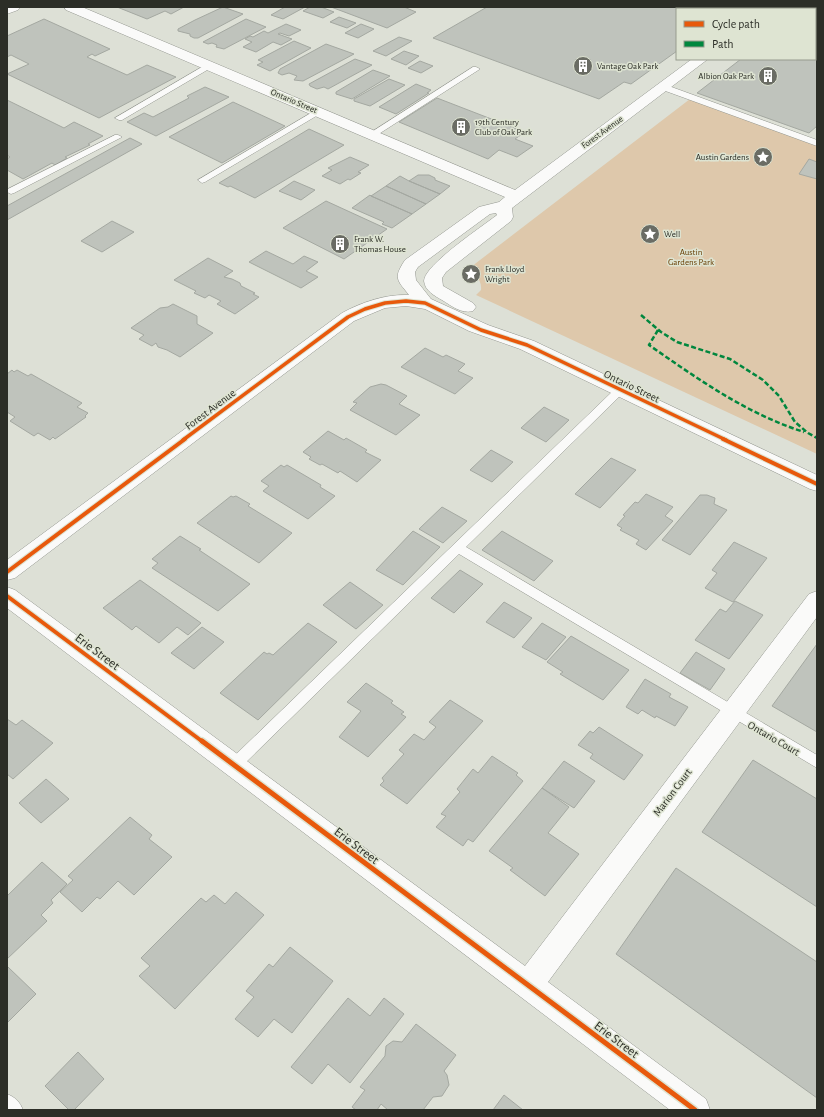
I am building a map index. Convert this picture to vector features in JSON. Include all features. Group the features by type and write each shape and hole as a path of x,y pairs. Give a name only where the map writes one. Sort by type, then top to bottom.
{"street":[{"path":"7,10 13,7"},
{"name":"Ontario Street","path":"71,7 371,134 510,201"},
{"name":"Forest Avenue","path":"431,306 407,281 406,272 411,264 485,210 510,201 700,60"},
{"path":"434,247 454,256 505,217 510,201"},
{"name":"Ontario Street","path":"454,256 437,270 432,278 434,287 455,301 494,319 527,345"},
{"name":"Forest Avenue","path":"7,572 348,317 360,310 374,305 413,301 431,306"},
{"name":"Ontario Street","path":"431,306 477,327 527,345 817,484"},
{"name":"Erie Street","path":"7,596 695,1110"},
{"name":"Marion Court","path":"528,985 817,600"}],"lane":[{"path":"119,118 210,66"},
{"path":"371,134 476,69"},
{"path":"663,87 817,143"},
{"path":"202,180 319,112"},
{"path":"8,191 118,137"},
{"path":"234,765 620,390"},
{"name":"Ontario Court","path":"458,548 732,713 817,762"},
{"path":"7,1102 15,1110"}],"green space":[{"name":"Austin Gardens Park","path":"690,99 817,146 817,454 476,295 481,290 479,280 475,275 467,270"}],"building":[{"path":"117,7 184,7 171,14 165,11 147,19"},
{"path":"223,7 243,14 198,38 194,38 190,36 190,34 178,31 178,29"},
{"path":"285,7 305,7 283,19 271,15"},
{"path":"310,7 321,7 334,12 323,18 303,11"},
{"path":"331,7 404,7 416,12 387,28"},
{"name":"Vantage Oak Park","path":"487,7 702,8 676,8 676,52 631,84 624,82 599,99 433,38"},
{"path":"339,17 356,23 347,28 330,22"},
{"path":"44,19 110,49 95,56 92,54 87,57 127,75 147,65 176,77 99,118 7,74 29,64 11,55 7,57 7,36"},
{"path":"246,19 266,27 224,49 216,47 217,45 212,43 208,44 203,42"},
{"path":"286,24 301,30 289,36 280,33 278,34 292,39 281,45 273,42 256,52 243,47 252,42 245,39 250,36 253,37 264,31 268,33"},
{"path":"361,24 374,29 358,38 345,33"},
{"path":"399,37 412,41 386,56 373,51"},
{"path":"294,41 311,48 270,71 257,65 263,62 258,60"},
{"name":"Albion Oak Park","path":"817,43 817,126 809,133 697,93 740,60 816,60"},
{"path":"326,44 354,54 303,81 294,80 297,76 289,73 282,75 278,73 280,69"},
{"path":"404,51 419,56 406,65 391,59"},
{"path":"355,59 372,65 328,89 324,87 317,89 310,86 309,84"},
{"path":"420,61 433,66 421,73 408,68"},
{"path":"373,70 390,76 352,99 336,94 336,92"},
{"path":"389,79 405,85 370,106 354,101 354,99"},
{"path":"416,84 431,90 427,93 429,93 396,114 379,107"},
{"path":"205,87 229,97 156,136 127,122 144,113 153,117 189,98 187,96"},
{"name":"19th Century Club of Oak Park","path":"437,98 525,132 515,139 533,146 517,157 499,150 488,159 399,122"},
{"path":"7,100 64,128 74,122 103,136 88,144 90,145 65,157 67,158 55,165 52,163 23,179 7,170 7,159 10,157 7,155"},
{"path":"233,102 285,126 222,163 169,137"},
{"path":"309,129 344,145 255,198 230,186 228,187 219,183"},
{"path":"130,138 142,144 7,220 7,206"},
{"path":"350,157 369,165 358,172 361,173 340,184 322,176 332,170 328,168"},
{"path":"809,159 817,162 817,179 799,174"},
{"path":"418,175 429,175 435,178 435,180 450,186 440,194 409,181"},
{"path":"400,176 440,194 426,204 386,186"},
{"path":"294,181 315,190 301,200 279,191"},
{"path":"386,186 426,204 412,214 371,196"},
{"path":"370,195 412,214 392,228 382,224 384,222 352,208"},
{"name":"Frank W. Thomas House","path":"326,201 387,229 344,259 283,228"},
{"path":"112,221 134,232 102,252 81,241"},
{"path":"266,251 293,264 304,256 318,262 306,271 318,277 301,288 249,262"},
{"path":"208,258 233,271 224,277 240,283 241,286 255,293 253,294 259,297 235,314 217,304 221,301 209,295 205,298 194,293 196,291 174,280"},
{"path":"173,304 197,316 197,324 213,333 180,357 158,347 156,343 152,346 139,339 144,335 131,328 160,308 168,307"},
{"path":"425,348 443,357 446,355 465,364 458,371 473,378 455,394 401,367"},
{"path":"12,370 14,372 17,370 28,376 31,374 82,403 77,407 88,413 85,416 86,417 55,439 53,437 50,440 38,433 34,436 10,421 15,417 7,412 7,374"},
{"path":"381,384 407,396 399,404 420,415 396,435 350,410 357,403 353,402 370,387"},
{"path":"544,407 569,420 546,442 521,428"},
{"path":"328,431 344,440 346,438 367,450 365,452 381,460 357,482 340,471 338,473 309,459 311,457 303,452"},
{"path":"491,450 513,462 492,482 470,470"},
{"path":"611,458 636,470 600,508 575,494"},
{"path":"281,465 284,467 287,465 321,485 320,487 335,496 308,519 263,491 269,486 261,481"},
{"path":"646,494 673,507 665,516 673,521 646,550 636,544 639,540 620,530 622,528 617,525 625,516 623,515 635,502 638,503"},
{"path":"700,495 707,495 715,498 714,504 727,510 690,555 662,540"},
{"path":"231,496 236,496 250,504 248,506 292,533 259,563 197,523"},
{"path":"442,507 467,521 443,543 419,529"},
{"path":"413,531 440,547 403,585 376,570"},
{"path":"502,531 553,561 534,581 482,550"},
{"path":"180,536 250,584 218,611 152,568 158,563 152,559"},
{"path":"734,542 767,558 733,602 705,588 717,573 712,570"},
{"path":"460,570 483,584 454,613 431,598"},
{"path":"140,580 201,623 188,635 177,627 159,643 136,626 132,630 103,608"},
{"path":"350,582 383,605 356,629 323,605"},
{"path":"735,601 763,615 729,659 695,640 720,609 726,612"},
{"path":"504,602 532,618 514,638 486,622"},
{"path":"308,623 337,642 258,720 220,693 264,652 273,655"},
{"path":"542,623 566,637 546,660 522,647"},
{"path":"202,627 224,642 194,669 171,653"},
{"path":"571,636 629,670 603,700 560,674 563,672 547,662"},
{"path":"817,644 817,732 772,706"},
{"path":"696,652 725,669 710,690 680,673"},
{"path":"645,679 671,694 669,697 688,707 675,726 656,716 655,718 642,710 638,714 626,707"},
{"path":"366,683 393,701 391,703 404,712 401,714 406,717 368,757 339,737 361,711 347,702"},
{"path":"450,700 483,721 407,804 380,785 384,781 382,778 404,754 399,750 414,734 424,740 436,727 429,722"},
{"path":"7,719 16,725 22,720 53,743 13,779 7,774"},
{"path":"599,727 643,755 624,780 590,758 593,754 578,745 590,731 593,733"},
{"path":"492,756 518,773 516,775 523,781 473,842 468,839 463,846 436,827 446,816 441,814 460,792 457,789 473,769 478,773"},
{"path":"753,760 817,799 817,907 702,832"},
{"path":"564,761 595,781 574,808 542,788"},
{"path":"46,779 69,799 41,823 19,803"},
{"path":"542,788 569,807 548,833 579,854 545,896 510,870 513,868 489,851"},
{"path":"130,817 152,835 149,839 172,857 134,895 118,881 100,899 97,897 82,912 60,892 73,880 68,876"},
{"path":"42,862 67,884 51,900 53,903 41,915 47,921 7,959 7,896"},
{"path":"676,868 817,962 817,1098 616,954"},
{"path":"236,892 264,915 175,1009 139,976 150,966 141,958 201,898 206,902 214,895 225,904"},
{"path":"290,947 333,981 292,1033 274,1019 258,1037 235,1019 254,997 246,991 269,964 273,967"},
{"path":"8,967 36,994 7,1023 7,968"},
{"path":"348,998 370,1016 384,998 404,1014 350,1083 328,1064 312,1084 291,1067"},
{"path":"416,1024 456,1055 444,1071 447,1075 449,1085 442,1096 433,1097 423,1110 388,1110 381,1104 377,1110 356,1110 352,1107 365,1090 360,1087 385,1056 386,1046 393,1041 402,1042"},
{"path":"78,1052 104,1079 74,1110 69,1110 45,1086"},
{"path":"504,1095 523,1110 493,1110"}],"marked path":[{"path":"641,315 661,332 677,342 730,359 763,380 779,396 795,422 808,433 817,438"},
{"path":"658,330 649,345 744,407 785,426 804,432"}],"cycle path":[{"path":"7,572 348,317 375,305 396,301 416,301 425,303 481,330 527,345 817,484"},
{"path":"7,596 695,1110"}],"place":[{"name":"Vantage Oak Park","path":"583,66"},
{"name":"Albion Oak Park","path":"768,76"},
{"name":"19th Century Club of Oak Park","path":"461,127"},
{"name":"Austin Gardens","path":"763,157"},
{"name":"Well","path":"650,234"},
{"name":"Frank W. Thomas House","path":"340,244"},
{"name":"Frank Lloyd Wright","path":"471,274"}]}
